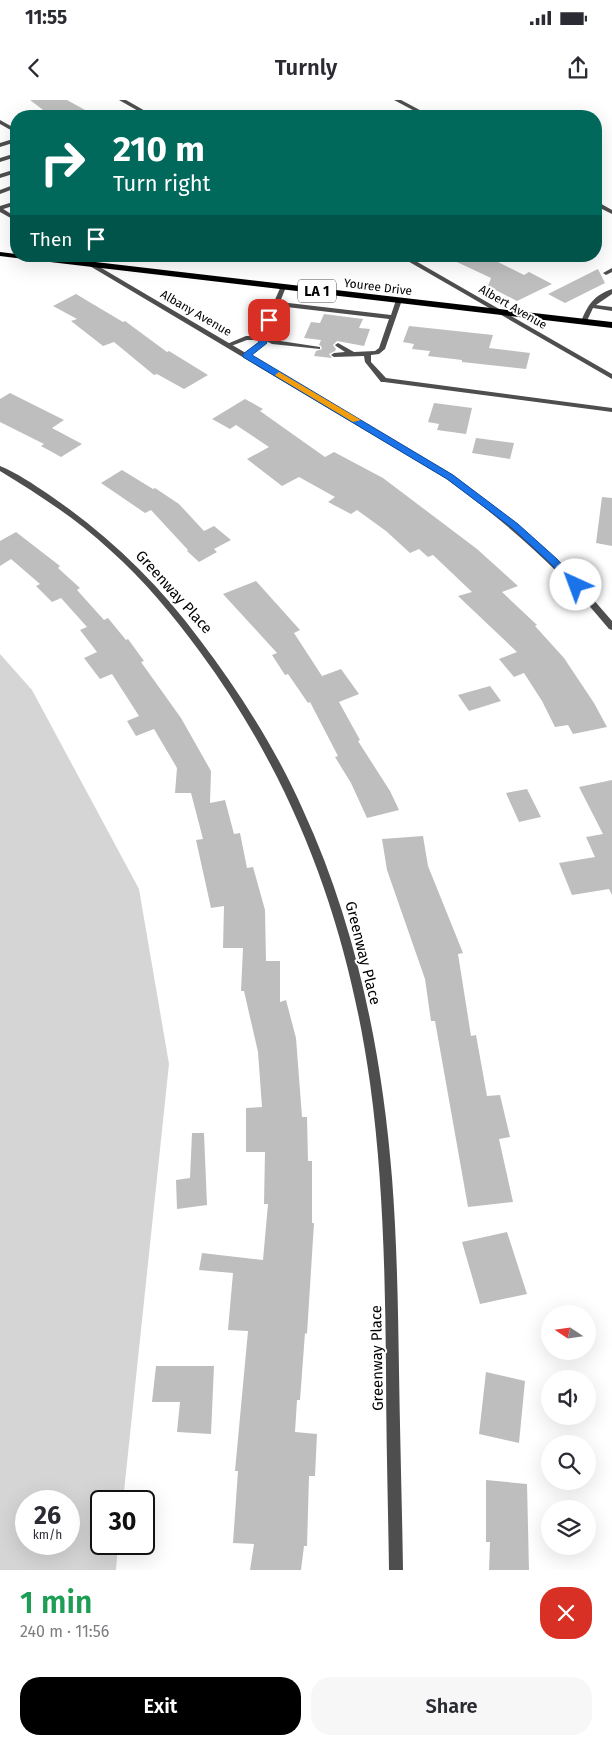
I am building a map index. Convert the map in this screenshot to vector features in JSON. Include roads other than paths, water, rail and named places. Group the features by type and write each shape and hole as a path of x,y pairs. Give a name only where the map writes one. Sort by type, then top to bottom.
{"main road":[{"name":"Youree Drive","path":"72,262 612,325"}],"street":[{"path":"122,100 140,110"},
{"path":"397,100 416,110"},
{"name":"Albany Avenue","path":"85,262 428,463 494,509 553,561 612,627"},
{"name":"Albert Avenue","path":"412,262 612,377"},
{"path":"246,355 263,343 262,337 283,287"},
{"path":"584,322 595,299 612,291"},
{"path":"352,353 335,352 367,354 378,353 382,350 399,300"},
{"path":"276,304 393,317"},
{"path":"590,306 612,309"},
{"path":"229,345 246,338 262,337 272,342 316,349"},
{"path":"367,354 368,362 384,380 612,410"},
{"name":"Greenway Place","path":"0,468 69,512 113,547 168,603 214,660 237,695 275,761 311,836 337,905 350,949 370,1046 384,1154 390,1254 396,1570"}]}
